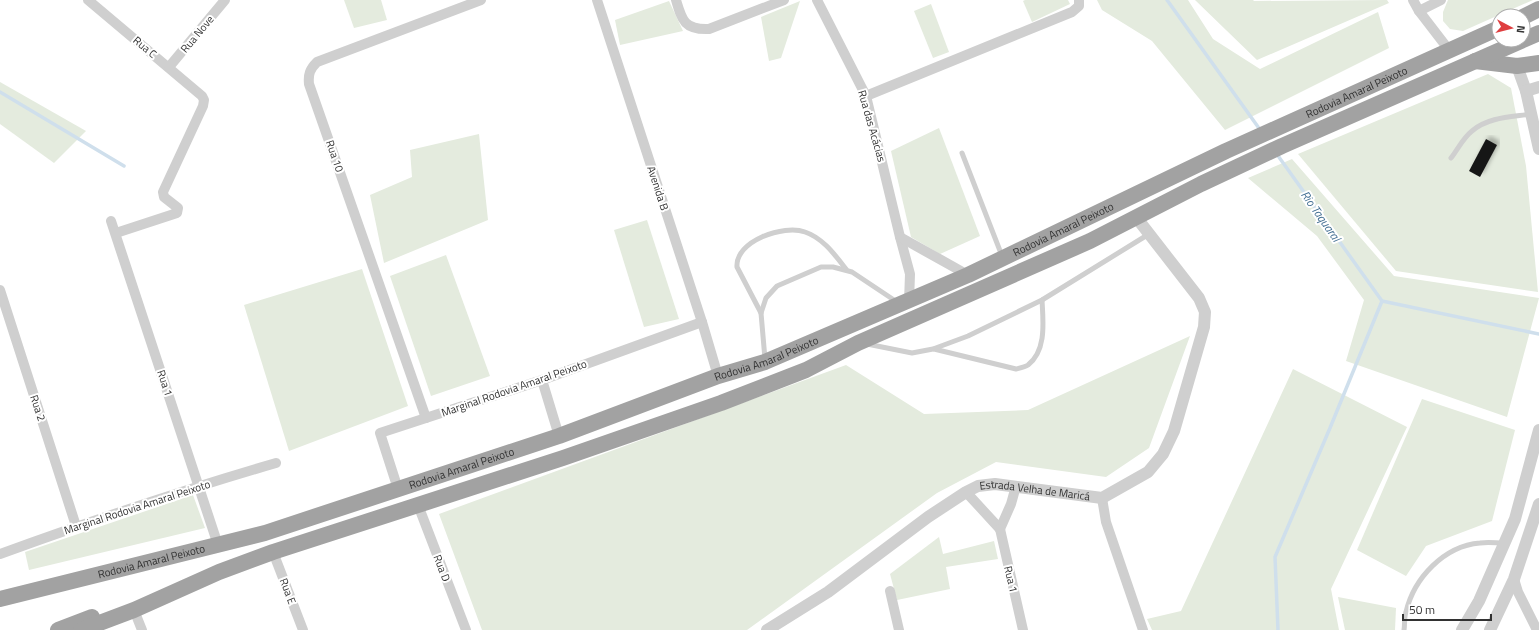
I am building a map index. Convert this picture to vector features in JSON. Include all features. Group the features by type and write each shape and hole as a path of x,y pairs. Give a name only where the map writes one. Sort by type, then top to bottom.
{"highway":[{"name":"Rodovia Amaral Peixoto","path":"0,599 266,533 559,436 718,376 765,362 968,275 1226,151 1491,32"},
{"name":"Rodovia Amaral Peixoto","path":"82,630 134,610 219,572 273,552 721,403 806,370 858,342 1090,240 1282,146 1539,33"},
{"path":"1474,61 1517,66 1539,63"},
{"path":"0,607 123,576 146,563"},
{"path":"58,630 124,605 192,576 219,572"}],"street":[{"name":"Rua C","path":"88,0 169,67 202,96 204,100 203,106 163,192 164,197 177,206 178,211 175,214 116,233"},
{"name":"Rua Nove","path":"169,67 225,0"},
{"name":"Rua 10","path":"426,418 309,84 308,74 311,67 317,62 481,0"},
{"name":"Avenida B","path":"597,0 702,322 718,376"},
{"path":"676,0 680,16 685,23 690,28 699,30 709,29 784,0"},
{"name":"Rua das Acácias","path":"817,0 866,96 910,274 905,303"},
{"path":"866,96 1072,12 1078,6 1079,0"},
{"path":"1413,0 1419,11 1449,50"},
{"path":"1419,11 1441,0"},
{"path":"1517,66 1526,91 1539,149"},
{"path":"1526,91 1539,87"},
{"name":"Estrada Velha de Maricá","path":"767,630 828,592 928,517 966,492 978,486 995,484 1016,486 1102,498 1148,472 1163,454 1174,431 1204,327 1205,312 1199,298 1136,217"},
{"name":"Rua 1","path":"112,221 218,545"},
{"path":"900,238 968,275"},
{"name":"Rua 2","path":"0,290 76,526"},
{"name":"Marginal Rodovia Amaral Peixoto","path":"398,489 380,434 542,380 702,322"},
{"path":"542,380 559,436"},
{"path":"1462,630 1479,601 1515,518 1539,430"},
{"name":"Marginal Rodovia Amaral Peixoto","path":"0,554 76,526 276,463"},
{"path":"966,492 1000,528 1011,504 1016,486"},
{"path":"1102,498 1106,522 1143,630"},
{"path":"1490,630 1514,579 1539,504"},
{"name":"Rua D","path":"418,505 466,630"},
{"path":"1515,518 1533,524"},
{"name":"Rua 1","path":"1000,528 1023,630"},
{"name":"Rua E","path":"273,552 303,630"},
{"path":"1514,579 1518,592 1537,630"},
{"path":"890,591 899,630"},
{"path":"134,610 142,630"}],"lane":[{"path":"1451,158 1472,131 1480,125 1501,118 1532,114"},
{"path":"962,153 1003,258"},
{"path":"765,362 761,313 737,267 736,261 739,254 750,243 774,232 795,230 805,232 816,237 830,249 846,269"},
{"path":"858,342 912,353 933,349 968,336 1042,300 1149,234"},
{"path":"761,313 766,298 777,286 821,268 833,267 846,269 852,272 905,303"},
{"path":"933,349 1016,369 1027,365 1037,354 1044,332 1042,300"},
{"path":"1404,630 1405,612 1414,587 1431,566 1453,551 1479,543 1505,543"}],"shaded area":[{"path":"344,0 381,0 387,20 354,28"},
{"path":"1068,0 1070,4 1032,22 1023,1"},
{"path":"1097,0 1188,0 1213,39 1260,69 1378,12 1389,48 1225,130 1152,41 1102,10"},
{"path":"1195,0 1387,0 1389,3 1257,60"},
{"path":"1448,0 1533,0 1515,8 1491,8 1491,19 1463,31 1450,29 1443,21 1443,12"},
{"path":"669,1 683,31 620,45 615,20"},
{"path":"800,1 781,58 769,61 761,17"},
{"path":"931,4 949,52 933,58 914,11"},
{"path":"1488,74 1511,88 1526,166 1538,292 1396,271 1298,154"},
{"path":"0,82 86,131 54,163 0,124"},
{"path":"939,128 980,236 940,254 911,237 891,151"},
{"path":"479,134 488,220 384,263 370,195 412,177 410,150"},
{"path":"1292,159 1394,276 1539,298 1507,417 1346,361 1364,300 1317,236 1248,178"},
{"path":"647,220 679,319 644,327 614,230"},
{"path":"446,255 490,376 431,396 390,276"},
{"path":"362,269 408,406 289,451 244,305"},
{"path":"1190,336 1149,448 1106,477 996,462 937,493 747,630 482,630 439,514 846,365 924,414 1028,410"},
{"path":"1293,369 1407,427 1331,589 1339,630 1152,630 1147,619 1181,611"},
{"path":"1422,399 1515,430 1492,521 1426,546 1406,576 1357,550"},
{"path":"193,495 205,528 29,570 25,552"},
{"path":"939,537 943,554 994,541 998,559 946,567 950,589 897,600 890,574"},
{"path":"1338,597 1396,608 1395,630 1345,630"}],"building":[{"path":"1486,139 1497,145 1480,177 1469,171"}],"waterway":[{"name":"Rio Taquaral","path":"1167,0 1261,131"},
{"path":"0,92 124,166"},
{"name":"Rio Taquaral","path":"1276,153 1382,301 1539,334"},
{"path":"1278,630 1275,557 1382,301"}]}
